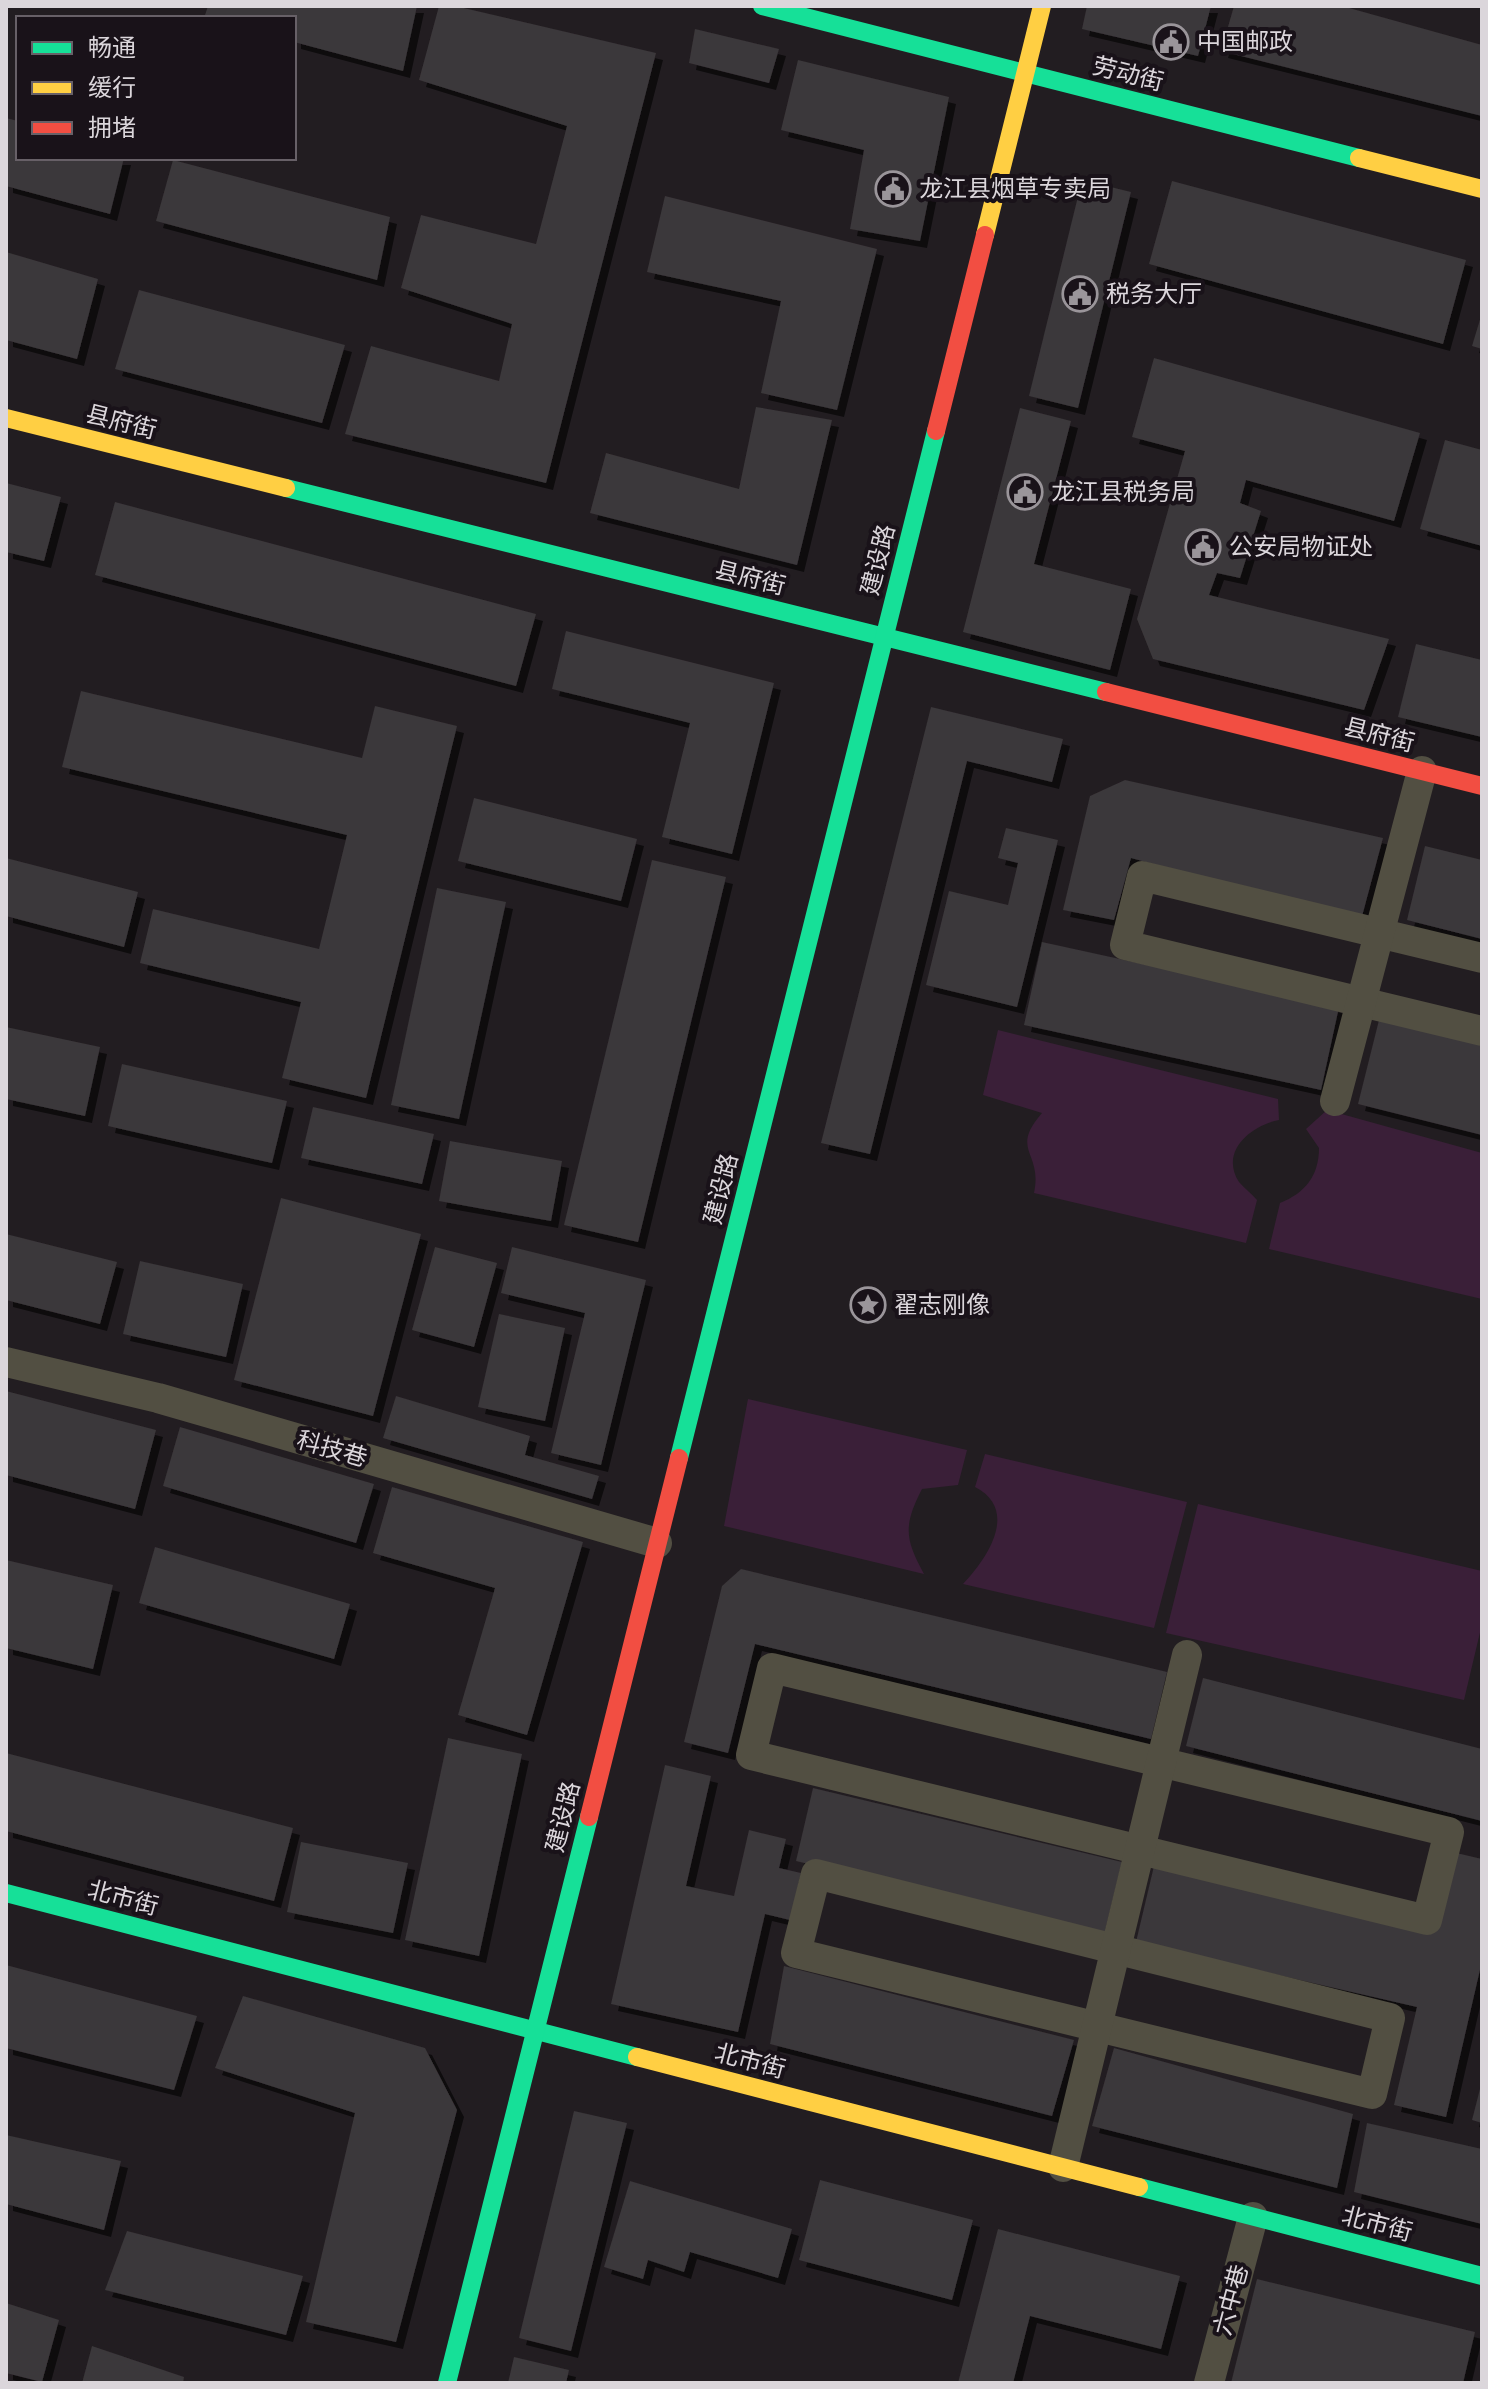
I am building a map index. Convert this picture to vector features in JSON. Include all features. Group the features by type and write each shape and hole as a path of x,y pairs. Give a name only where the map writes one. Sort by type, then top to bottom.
{"street":[{"name":"劳动街","path":"762,6 1482,189"},
{"name":"建设路","path":"447,2383 1042,6"},
{"name":"县府街","path":"6,418 1482,786"},
{"path":"1335,1101 1364,1002 1422,771"},
{"path":"1482,958 1142,876 1125,945 1482,1031"},
{"name":"科技巷","path":"6,1362 158,1398 657,1543"},
{"path":"1063,2167 1187,1655"},
{"path":"772,1668 1449,1832 1427,1920 1140,1850 751,1755 772,1668"},
{"path":"816,1874 1390,2018 1372,2094 1097,2028 796,1953 816,1874"},
{"name":"北市街","path":"6,1893 1482,2276"},
{"name":"六中巷","path":"1209,2383 1253,2217"}],"shaded area":[{"path":"998,1030 1278,1099 1279,1120 1249,1134 1241,1141 1233,1160 1239,1182 1257,1200 1246,1243 1034,1193 1036,1179 1027,1144 1028,1136 1042,1113 983,1095"},
{"path":"1327,1110 1482,1153 1482,1299 1269,1249 1280,1203 1303,1189 1313,1175 1319,1148 1306,1129"},
{"path":"748,1399 967,1450 958,1485 922,1489 912,1513 910,1541 924,1574 724,1526"},
{"path":"985,1454 1187,1502 1154,1628 963,1584 981,1562 995,1535 995,1508 988,1497 975,1487"},
{"path":"1198,1504 1482,1571 1482,1624 1464,1700 1166,1633"}],"building":[{"path":"208,6 417,6 403,71 296,43 296,16 205,16"},
{"path":"439,6 455,6 656,53 546,483 345,434 371,346 499,381 512,324 401,288 421,215 536,244 567,126 419,80"},
{"name":"中国邮政","path":"1087,6 1211,6 1198,56 1082,29"},
{"path":"1234,6 1342,6 1482,45 1482,116 1221,51"},
{"path":"695,29 779,49 769,83 689,63"},
{"name":"龙江县烟草专卖局","path":"798,60 949,97 920,241 850,229 864,150 781,130"},
{"path":"6,118 16,120 16,160 124,160 110,214 6,186"},
{"path":"173,160 390,217 377,280 156,221"},
{"name":"税务大厅","path":"1082,180 1131,192 1078,408 1029,396"},
{"path":"1172,181 1466,260 1443,344 1149,264"},
{"path":"665,196 877,249 837,410 761,393 781,301 647,272"},
{"path":"6,252 98,279 77,359 6,340"},
{"path":"139,290 345,345 322,423 115,369"},
{"path":"1482,313 1482,349 1472,346"},
{"name":"公安局物证处","path":"1154,358 1420,433 1394,521 1246,480 1240,503 1261,511 1240,578 1217,573 1209,595 1389,639 1364,710 1153,659 1137,619 1185,451 1132,437"},
{"path":"756,407 832,420 797,565 590,513 606,453 739,489"},
{"name":"龙江县税务局","path":"1020,408 1071,421 1034,564 1131,589 1110,670 963,632"},
{"path":"1445,440 1482,450 1482,546 1420,529"},
{"path":"6,483 61,497 44,561 6,552"},
{"path":"115,502 536,614 516,686 95,575"},
{"path":"566,631 774,683 732,854 662,837 690,723 552,689"},
{"path":"1416,644 1482,660 1482,737 1398,717"},
{"path":"81,691 362,758 375,706 457,726 366,1098 282,1078 301,1002 140,963 153,909 319,949 347,835 62,767"},
{"path":"931,707 1063,739 1052,782 967,761 870,1154 821,1143"},
{"path":"1125,780 1383,838 1361,920 1131,858 1114,920 1063,910 1090,796"},
{"path":"474,798 637,839 621,901 458,861"},
{"path":"1006,828 1058,840 1017,1007 926,985 949,891 1008,905 1018,863 998,858"},
{"path":"1425,846 1482,860 1482,939 1407,920"},
{"path":"6,858 138,892 124,947 6,916"},
{"path":"652,860 726,877 638,1242 564,1225"},
{"path":"437,888 506,902 459,1119 391,1105"},
{"path":"1042,942 1339,1007 1321,1090 1024,1025"},
{"path":"1379,1020 1482,1045 1482,1135 1358,1104"},
{"path":"6,1027 100,1047 85,1116 6,1099"},
{"path":"122,1064 287,1101 272,1163 108,1126"},
{"path":"313,1107 434,1134 422,1184 301,1158"},
{"path":"450,1141 562,1161 551,1221 439,1201"},
{"path":"281,1198 421,1234 373,1416 234,1380"},
{"path":"6,1234 117,1262 100,1324 6,1300"},
{"path":"435,1247 497,1263 474,1347 412,1330"},
{"path":"512,1247 646,1280 601,1465 551,1453 585,1313 501,1293"},
{"path":"140,1261 243,1284 226,1357 123,1334"},
{"path":"499,1314 565,1328 545,1421 478,1407"},
{"path":"6,1391 156,1430 135,1509 6,1475"},
{"path":"396,1396 530,1436 525,1455 599,1476 592,1499 383,1438"},
{"path":"180,1427 374,1484 356,1543 163,1486"},
{"path":"392,1487 583,1542 527,1735 458,1715 495,1588 373,1553"},
{"path":"155,1547 350,1604 334,1659 139,1603"},
{"path":"6,1560 113,1585 93,1669 6,1648"},
{"path":"741,1569 1167,1672 1151,1739 755,1644 728,1753 684,1742 722,1586"},
{"path":"1203,1678 1482,1749 1482,1821 1186,1746"},
{"path":"448,1738 522,1754 479,1956 405,1940"},
{"path":"6,1753 293,1828 274,1901 6,1831"},
{"path":"665,1765 711,1776 686,1886 734,1896 749,1830 786,1839 779,1868 801,1873 790,1920 765,1914 738,2032 611,2004"},
{"path":"813,1788 1122,1862 1104,1935 796,1861"},
{"path":"301,1842 408,1863 393,1933 287,1912"},
{"path":"1448,1851 1482,1859 1482,1961 1446,2117 1394,2105 1417,2007 1136,1942 1154,1866 1430,1929"},
{"path":"6,1965 197,2016 174,2090 6,2048"},
{"path":"784,1966 1074,2040 1052,2116 770,2044"},
{"path":"243,1996 425,2048 457,2110 396,2342 306,2322 355,2113 215,2068"},
{"path":"1114,2048 1353,2114 1337,2188 1092,2126"},
{"path":"1482,2085 1482,2123 1472,2120"},
{"path":"574,2111 627,2123 571,2351 519,2338"},
{"path":"1367,2123 1482,2149 1482,2224 1354,2192"},
{"path":"6,2135 121,2161 104,2230 6,2204"},
{"path":"820,2180 973,2220 952,2300 799,2260"},
{"path":"630,2181 792,2229 778,2278 690,2252 684,2272 648,2260 643,2279 604,2267"},
{"path":"998,2229 1180,2276 1161,2349 1030,2316 1013,2383 958,2383"},
{"path":"127,2231 303,2276 286,2335 105,2290"},
{"path":"1257,2279 1475,2332 1463,2383 1231,2383"},
{"path":"6,2303 59,2320 42,2382 6,2373"},
{"path":"92,2346 184,2377 183,2383 82,2383"},
{"path":"514,2357 569,2370 566,2383 508,2383"}],"traffic: fast":[{"path":"762,6 1359,158"},
{"path":"679,1458 936,431"},
{"path":"286,488 1106,692"},
{"path":"447,2383 589,1817"},
{"path":"6,1893 637,2057"},
{"path":"1139,2187 1482,2276"}],"traffic: slow":[{"path":"985,235 1042,6"},
{"path":"1359,158 1482,189"},
{"path":"6,418 286,488"},
{"path":"637,2057 1139,2187"}],"traffic: jam":[{"path":"936,431 985,235"},
{"path":"1106,692 1482,786"},
{"path":"589,1817 679,1458"}],"place":[{"name":"中国邮政","path":"1171,42"},
{"name":"龙江县烟草专卖局","path":"893,189"},
{"name":"税务大厅","path":"1080,294"},
{"name":"龙江县税务局","path":"1025,492"},
{"name":"公安局物证处","path":"1203,547"},
{"name":"翟志刚像","path":"868,1305"}]}
